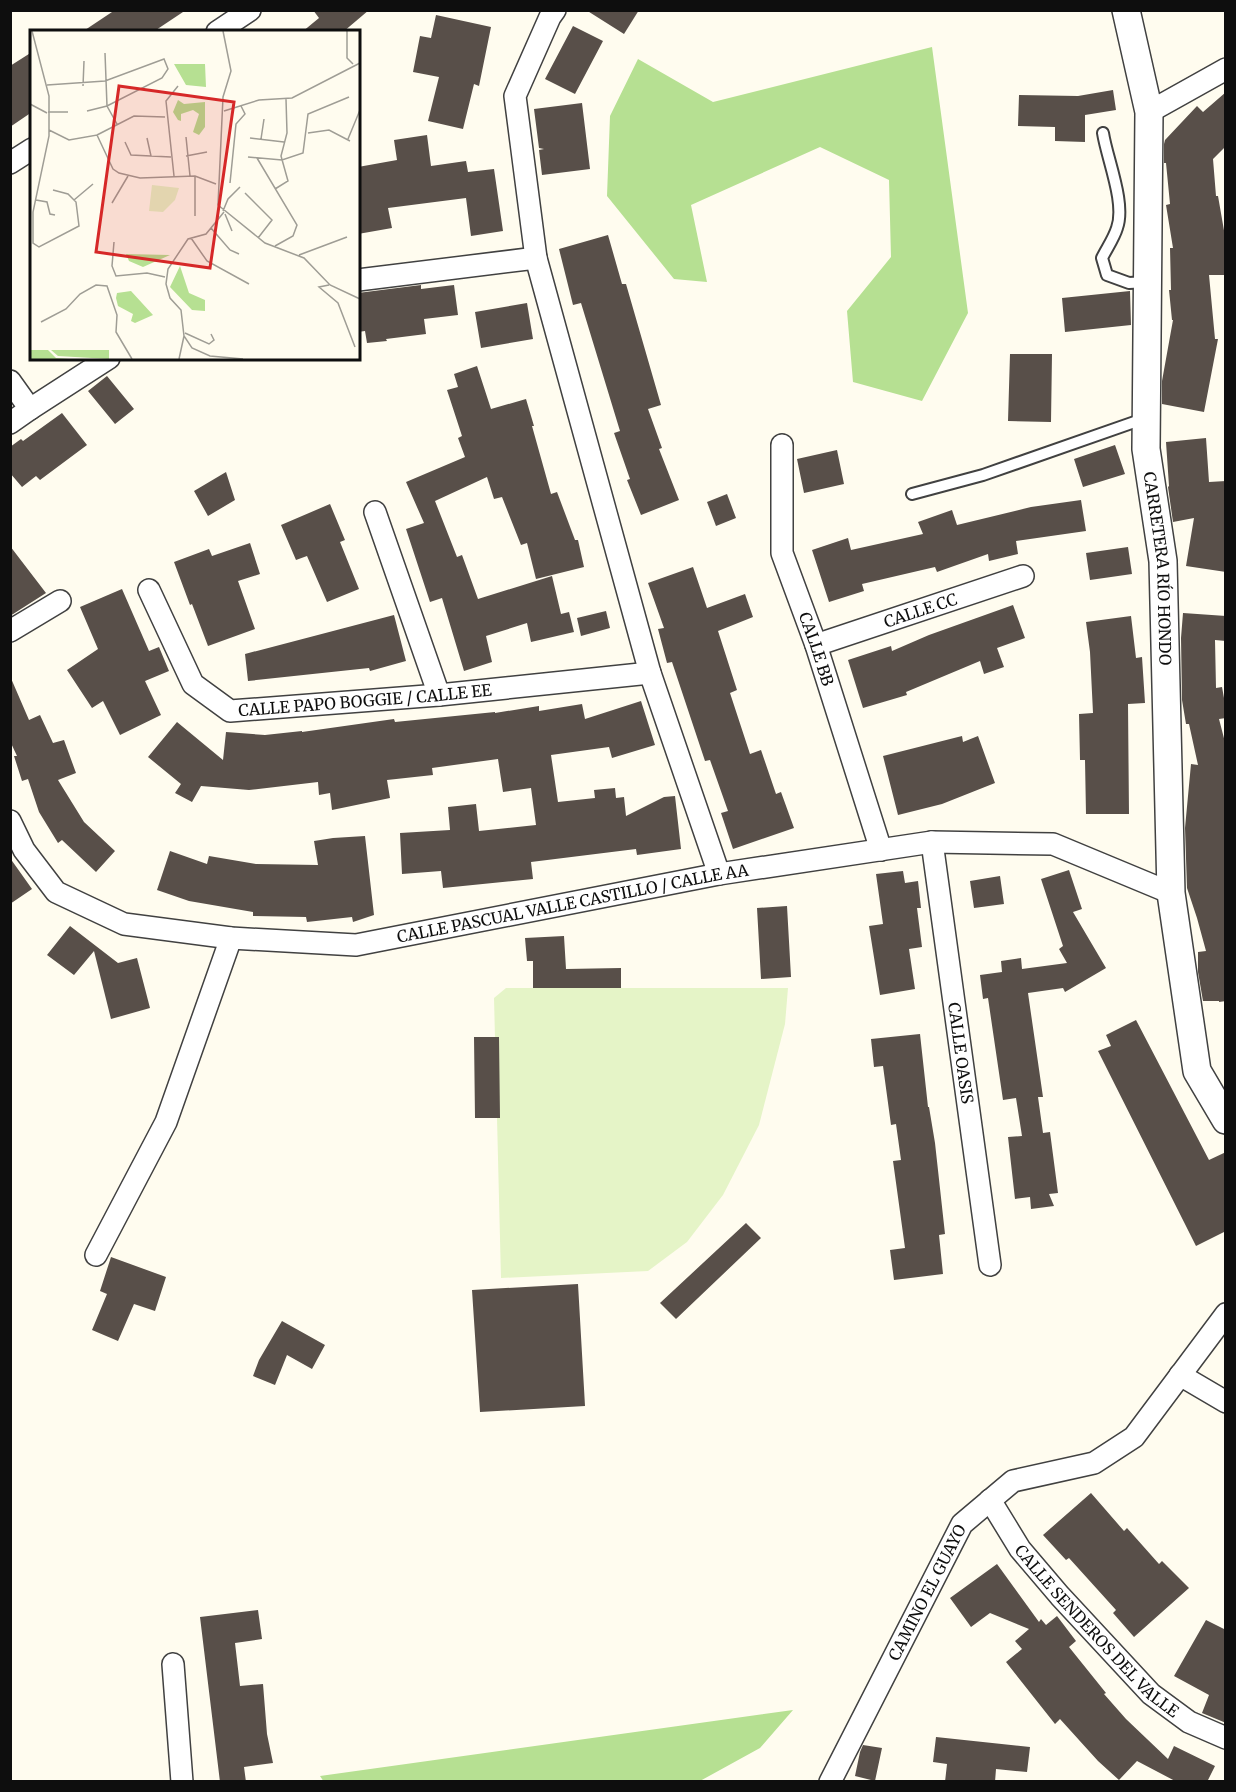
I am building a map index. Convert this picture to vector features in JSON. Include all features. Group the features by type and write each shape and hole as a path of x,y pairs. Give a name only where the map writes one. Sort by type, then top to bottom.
{"street":[{"path":"220,30 250,10"},
{"path":"555,10 515,96 536,258 650,673 719,874"},
{"name":"CARRETERA RÍO HONDO","path":"1126,10 1149,112 1146,449 1163,561 1171,892 1197,1071 1226,1120"},
{"path":"1149,112 1226,69"},
{"path":"10,163 30,150"},
{"path":"360,280 536,258"},
{"path":"10,423 107,360"},
{"path":"10,381 30,409"},
{"name":"CALLE BB","path":"782,445 782,553 816,645 881,850"},
{"path":"375,512 439,695"},
{"name":"CALLE CC","path":"816,645 1023,576"},
{"name":"CALLE PAPO BOGGIE / CALLE EE","path":"149,590 193,684 230,711 439,695 650,673"},
{"path":"10,631 60,601"},
{"name":"CALLE PASCUAL VALLE CASTILLO / CALLE AA","path":"10,821 24,850 56,892 124,924 231,938 356,945 719,874 932,842 1053,844 1171,892"},
{"name":"CALLE OASIS","path":"932,842 990,1265"},
{"path":"96,1255 166,1122 231,938"},
{"name":"CAMINO EL GUAYO","path":"830,1782 962,1524 1012,1481 1094,1463 1134,1437 1226,1314"},
{"path":"1180,1375 1226,1402"},
{"name":"CALLE SENDEROS DEL VALLE","path":"990,1500 1020,1549 1060,1596 1151,1694 1188,1722 1226,1738"},
{"path":"173,1664 182,1782"}],"lane":[{"path":"1103,133 1119,212 1118,226 1102,258 1107,275 1129,283 1148,282"},
{"path":"912,494 983,476 1146,417"}],"green space":[{"path":"932,47 968,313 922,401 853,382 847,311 891,257 889,180 820,147 691,205 707,282 674,279 607,196 610,116 638,59 713,102"},
{"path":"506,988 788,988 785,1024 759,1125 723,1195 687,1242 648,1271 501,1278 494,998"},
{"path":"793,1710 760,1748 700,1781 324,1782 320,1776"}],"building":[{"path":"115,10 186,10 156,30 85,30"},
{"path":"313,10 369,10 345,30 304,30 319,18"},
{"path":"586,10 639,10 624,34"},
{"path":"436,15 491,27 479,86 474,84 463,129 428,121 439,77 413,72 420,36 431,38"},
{"path":"573,26 603,41 575,94 545,79"},
{"path":"30,53 30,113 10,127 10,66"},
{"path":"1113,90 1116,110 1085,115 1085,142 1055,141 1055,127 1018,126 1019,95 1078,96"},
{"path":"1226,92 1226,146 1213,159 1216,196 1218,196 1226,242 1226,275 1209,275 1215,339 1218,339 1204,412 1162,404 1162,381 1173,320 1169,290 1171,290 1170,248 1173,248 1166,205 1170,204 1166,163 1164,163 1164,144 1165,140 1197,106 1203,112"},
{"path":"582,103 590,169 542,175 539,150 544,149 539,148 534,109"},
{"path":"427,135 431,166 466,161 468,172 494,169 503,231 471,236 466,198 388,208 392,228 360,234 360,167 397,160 394,140"},
{"path":"608,235 622,284 626,284 661,405 648,409 662,448 659,449 679,500 641,515 627,480 630,479 614,433 620,431 581,303 573,305 559,249"},
{"path":"421,285 421,289 454,285 458,315 424,319 426,334 367,343 365,331 360,332 360,293"},
{"path":"1130,291 1131,325 1065,332 1062,298"},
{"path":"527,303 533,339 481,348 475,312"},
{"path":"1010,354 1052,354 1051,422 1008,421"},
{"path":"477,366 491,409 526,399 551,494 557,492 575,540 578,540 584,567 536,579 527,543 521,545 502,497 494,499 487,477 435,501 457,557 462,555 478,599 552,576 561,614 569,612 574,632 531,642 527,623 486,636 492,662 464,671 442,598 430,602 406,529 424,523 406,482 465,457 458,438 462,436 447,390 458,387 454,374"},
{"path":"107,376 134,409 115,424 88,391"},
{"path":"62,413 87,445 40,480 36,476 22,487 10,473 10,447 21,439 23,441"},
{"path":"1206,438 1209,482 1226,481 1226,572 1186,566 1194,518 1173,522 1168,487 1166,442"},
{"path":"1115,445 1125,474 1083,487 1074,459"},
{"path":"837,450 844,484 804,493 797,459"},
{"path":"226,472 235,500 208,516 194,491"},
{"path":"727,494 736,518 716,526 707,502"},
{"path":"1081,500 1086,531 1016,541 1018,554 989,561 988,554 937,572 935,567 862,584 864,591 829,602 812,550 848,538 851,550 923,534 918,522 952,510 957,525 1031,507"},
{"path":"330,504 345,540 340,542 359,589 327,602 307,556 296,560 281,525"},
{"path":"250,543 260,574 238,581 255,629 208,646 174,562 209,549 212,556"},
{"path":"10,546 46,593 10,616"},
{"path":"1128,547 1132,574 1090,580 1086,553"},
{"path":"693,567 707,608 745,594 753,617 718,631 737,690 730,693 750,754 761,750 776,794 781,792 794,828 733,849 721,813 728,811 710,760 705,761 672,662 667,663 658,629 664,628 648,583"},
{"path":"122,589 149,651 159,647 169,671 145,681 161,715 120,735 103,701 92,708 67,670 98,649 80,607"},
{"path":"1013,605 1025,638 997,648 1004,667 984,674 980,661 906,692 907,695 863,708 848,660 891,646 892,651 929,635"},
{"path":"606,611 610,628 581,636 577,618"},
{"path":"1183,613 1226,616 1226,641 1215,640 1216,688 1222,687 1226,709 1226,718 1219,719 1226,746 1226,1001 1219,1002 1203,1001 1198,972 1198,952 1206,951 1187,888 1185,828 1191,764 1198,765 1189,724 1186,724 1182,700"},
{"path":"394,615 406,661 370,671 369,668 248,681 245,654"},
{"path":"1131,616 1136,658 1142,657 1145,703 1128,704 1129,814 1086,814 1085,760 1080,760 1079,714 1093,713 1086,622"},
{"path":"10,676 29,720 40,715 53,743 64,740 76,773 58,780 84,822 115,851 96,872 62,840 58,843 39,812 28,779 22,781 14,756 17,756 10,741"},
{"path":"641,701 655,745 612,758 609,747 551,755 558,802 595,798 594,790 615,788 616,798 624,797 626,816 664,797 675,796 681,849 637,855 636,849 531,862 533,879 443,888 441,871 402,874 400,833 450,830 448,807 476,804 479,831 536,825 531,788 503,792 498,759 432,768 433,775 387,780 390,798 332,810 330,793 319,795 318,782 249,790 201,786 192,802 175,793 181,784 148,757 177,722 223,760 226,732 265,735 394,719 395,722 495,713 539,706 539,711 582,704 585,719"},
{"path":"962,736 963,742 978,736 995,783 942,804 898,815 883,756"},
{"path":"365,836 374,915 353,922 352,917 307,922 306,917 253,916 253,912 189,901 157,890 170,851 207,864 209,856 256,864 318,865 314,841"},
{"path":"10,858 32,889 10,904"},
{"path":"1069,870 1082,909 1073,912 1106,968 1065,992 1063,988 1028,993 1043,1097 1038,1097 1043,1133 1050,1132 1058,1193 1049,1194 1054,1206 1031,1209 1030,1197 1015,1199 1008,1137 1022,1136 1016,1098 1003,1100 988,998 983,999 980,975 1002,972 1001,961 1021,958 1022,969 1067,963 1059,949 1063,946 1041,879"},
{"path":"903,871 905,883 918,881 921,908 917,908 922,947 909,949 915,989 880,995 869,926 883,924 876,874"},
{"path":"1000,876 1004,904 974,908 970,881"},
{"path":"787,906 791,977 761,979 757,908"},
{"path":"70,926 118,963 137,958 150,1008 111,1019 94,951 74,975 47,955"},
{"path":"564,936 566,969 621,968 621,988 533,988 533,961 527,961 525,938"},
{"path":"1136,1020 1209,1160 1226,1152 1226,1231 1196,1246 1098,1051 1111,1046 1106,1035"},
{"path":"920,1034 945,1234 939,1235 943,1274 894,1280 890,1250 905,1248 893,1161 901,1160 896,1124 891,1125 883,1066 874,1067 871,1039"},
{"path":"474,1037 499,1037 500,1118 475,1118"},
{"path":"746,1223 761,1238 676,1319 660,1303"},
{"path":"111,1257 166,1277 155,1311 134,1304 118,1341 92,1330 107,1294 100,1291"},
{"path":"578,1284 585,1406 480,1412 472,1290"},
{"path":"282,1321 325,1345 312,1369 287,1355 275,1385 253,1376 259,1360"},
{"path":"1091,1493 1124,1531 1127,1528 1159,1564 1162,1561 1189,1588 1134,1637 1113,1613 1116,1610 1069,1558 1066,1560 1043,1535"},
{"path":"997,1564 1039,1622 1041,1619 1046,1625 1057,1616 1076,1641 1069,1647 1106,1693 1104,1694 1126,1719 1168,1759 1174,1746 1215,1766 1207,1782 1177,1782 1137,1761 1119,1780 1098,1761 1060,1719 1055,1724 1006,1662 1022,1649 1015,1641 1029,1629 990,1613 971,1627 950,1598"},
{"path":"258,1610 262,1639 235,1643 240,1686 263,1684 267,1734 273,1763 244,1767 246,1782 220,1782 200,1617"},
{"path":"1206,1620 1226,1630 1226,1723 1202,1713 1209,1695 1174,1676"},
{"path":"936,1737 1030,1747 1027,1772 996,1769 995,1782 945,1782 947,1764 933,1762"},
{"path":"863,1745 882,1748 875,1781 855,1776"}]}
